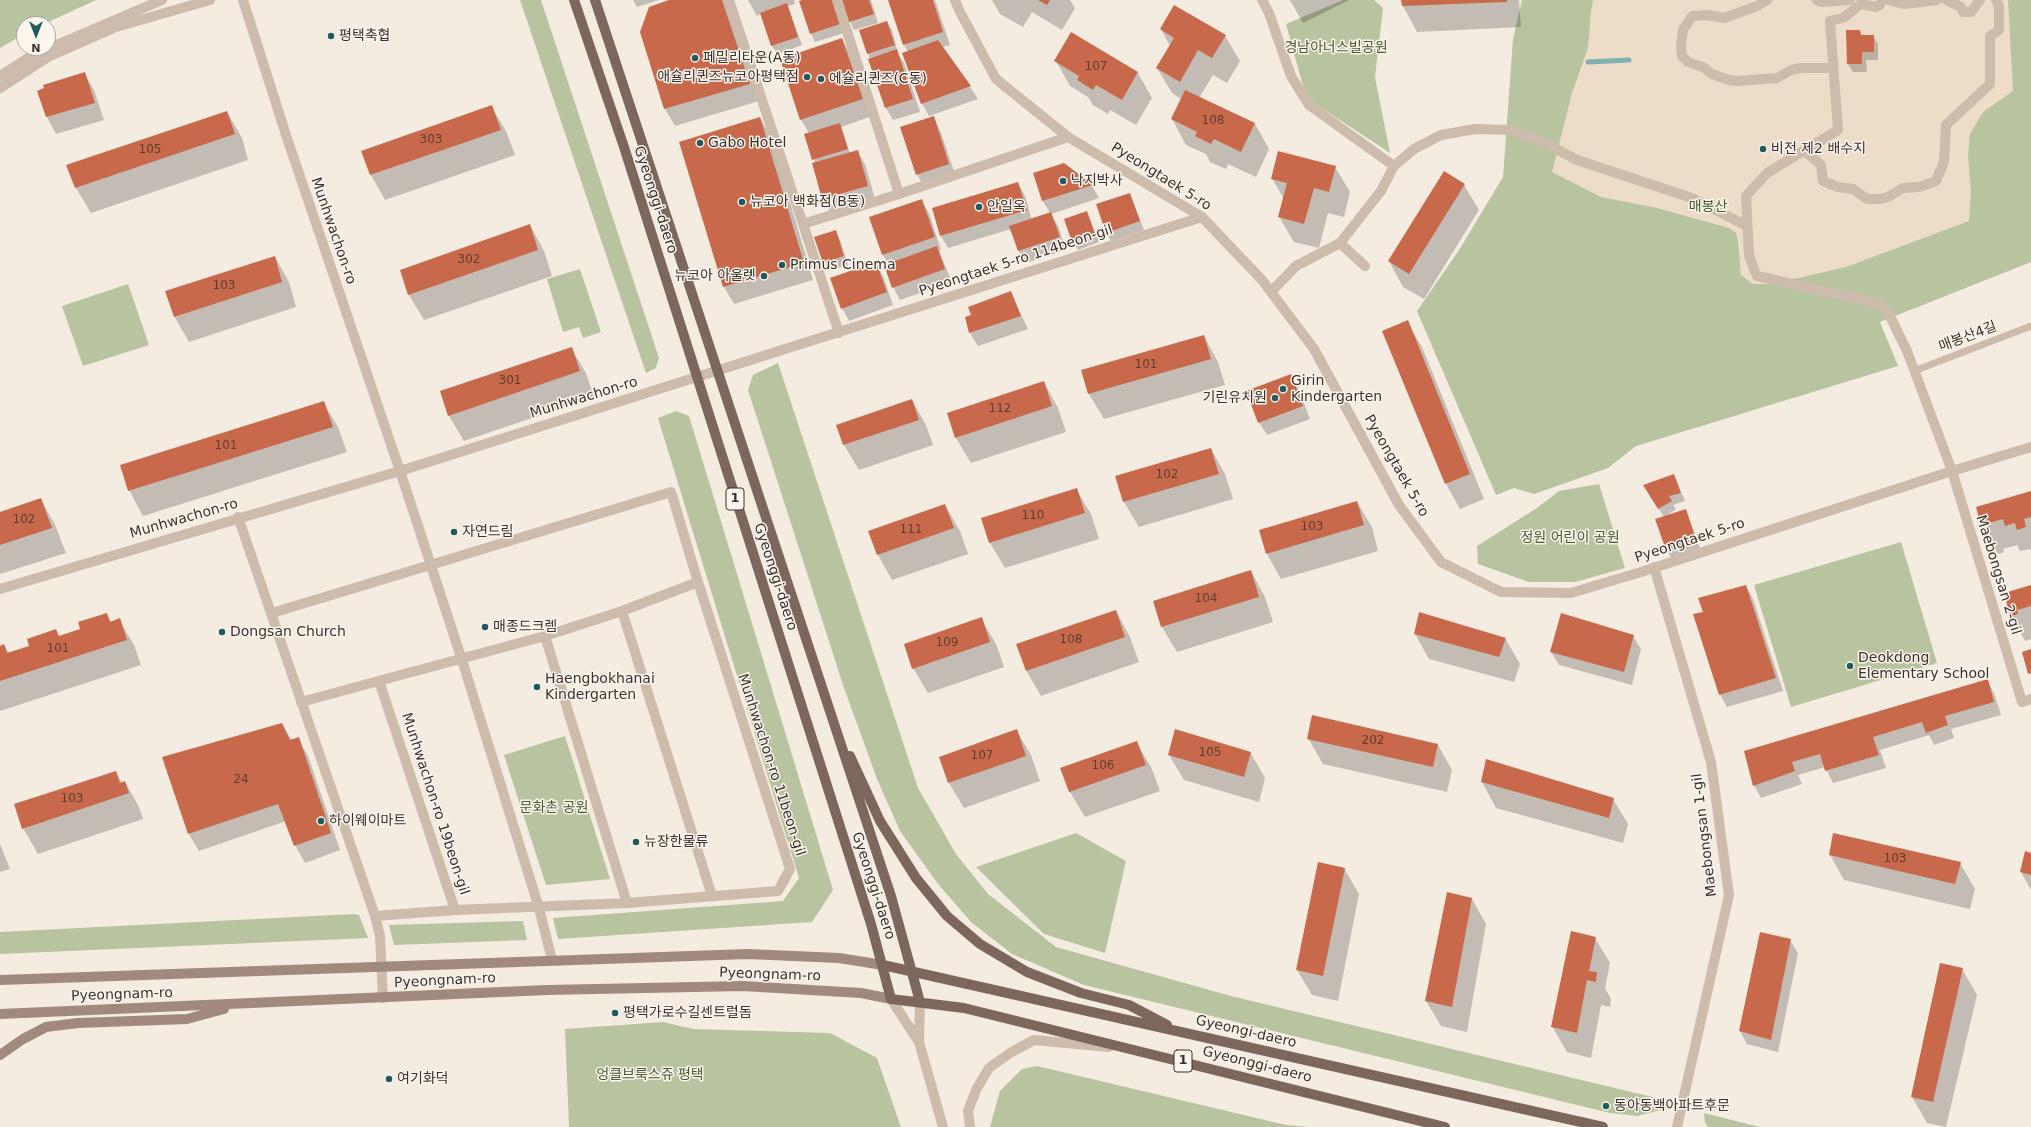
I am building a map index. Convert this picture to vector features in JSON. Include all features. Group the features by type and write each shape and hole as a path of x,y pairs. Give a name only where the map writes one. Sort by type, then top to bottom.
{"main road":[{"name":"Gyeonggi-daero","path":"574,0 624,146 696,378 883,965 891,999 964,1008 1445,1127"},
{"name":"Gyeonggi-daero","path":"595,0 891,896 920,1002"},
{"path":"835,727 861,776 880,821 916,878 947,916 980,944 1027,972 1080,992 1128,1006 1179,1032"},
{"name":"Pyeongnam-ro","path":"0,980 748,954 839,958 883,965"},
{"name":"Gyeongi-daero","path":"883,965 1603,1127"},
{"name":"Pyeongnam-ro","path":"0,1014 547,990 742,986 861,992 891,999"},
{"path":"0,1055 23,1039 46,1027 78,1023 187,1019 241,1004"}],"street":[{"path":"0,76 32,56 162,0"},
{"path":"0,88 48,57 116,27 210,0"},
{"name":"Munhwachon-ro","path":"243,0 289,145 400,470"},
{"path":"729,0 839,333"},
{"path":"837,0 899,194"},
{"name":"Pyeongtaek 5-ro","path":"955,0 996,79 1068,137 1202,217 1262,280 1314,349 1399,505 1441,562 1501,592 1571,593 1952,470 2031,447"},
{"path":"1262,0 1269,13 1291,76 1309,105 1394,166"},
{"path":"1767,0 1756,6 1724,18 1708,15 1692,16 1683,30 1680,46 1682,56 1688,62 1704,67 1712,74 1737,81 1777,78 1791,70 1801,68 1833,68"},
{"path":"1817,0 1822,2 1850,0"},
{"path":"1882,0 1880,5 1876,7 1861,4 1843,18 1830,21 1838,130 1767,173 1746,196 1749,256 1756,276 1881,304 1890,316 1914,371 1952,470"},
{"path":"1888,0 1904,4 1937,0"},
{"path":"1946,0 1961,7 1963,12 1971,12 1980,0"},
{"path":"1804,150 1821,165 1823,181 1838,187 1853,189 1867,199 1880,199 1888,197 1903,188 1919,187 1936,181 1944,162 1946,125 1990,84 1990,36 1999,30 1999,6 1996,0"},
{"path":"1271,292 1296,266 1340,243 1381,191 1394,166 1414,149 1441,135 1475,128 1512,130 1547,144 1577,160 1692,198 1747,226"},
{"path":"803,224 899,194 1068,137"},
{"name":"Pyeongtaek 5-ro 114beon-gil","path":"707,374 1202,217"},
{"path":"1340,243 1365,266"},
{"name":"Munhwachon-ro","path":"0,589 400,470 707,374"},
{"path":"400,470 462,660 539,908 552,960"},
{"name":"Maebongsan 2-gil","path":"1952,470 2022,702 2031,699"},
{"name":"Munhwachon-ro 11beon-gil","path":"431,566 671,492 698,582 790,869 778,891 539,908 455,910"},
{"path":"238,517 375,916 380,936 383,998"},
{"path":"272,613 431,566"},
{"name":"Maebongsan 1-gil","path":"1654,567 1711,762 1729,895 1677,1127"},
{"path":"301,702 462,660 545,636 698,582"},
{"path":"622,610 712,896"},
{"path":"545,636 627,902"},
{"name":"Munhwachon-ro 19beon-gil","path":"375,916 455,910 379,682"},
{"path":"891,999 919,1042"},
{"path":"920,1002 919,1042 943,1127"},
{"path":"970,1127 968,1111 976,1090 989,1068 1010,1053 1034,1040 1138,1050"}],"lane":[{"name":"매봉산4길","path":"1914,371 2031,326"}],"green space":[{"path":"0,0 96,0 56,18 56,16 16,16 16,39 0,48"},
{"path":"520,0 541,0 659,358 656,368 646,373"},
{"name":"경남아너스빌공원","path":"1343,0 1374,0 1383,8 1375,77 1390,153 1311,101 1303,86 1286,24"},
{"name":"매봉산","path":"1522,0 2031,0 2031,262 1880,322 1898,366 1636,446 1608,468 1534,494 1514,488 1496,495 1417,311 1461,247 1503,177 1513,39"},
{"path":"580,269 601,332 583,338 579,327 563,332 547,279"},
{"path":"128,284 149,345 83,366 62,306"},
{"path":"778,363 918,788 956,854 988,894 1056,947 1231,996 1669,1101 1665,1109 1637,1116 1610,1113 1084,985 1012,954 971,922 938,884 900,831 877,779 844,688 748,390 753,375"},
{"path":"676,411 689,416 833,890 812,922 558,939 553,918 783,901 799,878 658,418"},
{"name":"정원 어린이 공원","path":"1599,484 1625,568 1575,582 1529,582 1478,564 1477,546 1537,508 1559,491"},
{"path":"1901,542 1937,663 1791,707 1754,585"},
{"name":"문화촌 공원","path":"565,736 610,879 546,885 504,755"},
{"path":"1076,833 1126,861 1105,953 1044,934 976,867"},
{"path":"354,914 359,915 368,938 0,954 0,932"},
{"path":"523,921 527,940 394,945 389,925"},
{"name":"엉클브룩스쥬 평택","path":"663,1022 693,1029 830,1033 877,1058 901,1127 569,1127 565,1029"},
{"path":"1037,1066 1286,1125 1310,1127 990,1127 1000,1091 1022,1069"},
{"path":"1704,1113 1760,1127 1708,1127 1705,1123"}],"shaded area":[{"name":"비전 제2 배수지","path":"1593,0 2008,0 2013,91 1983,112 1970,134 1968,157 1971,191 1969,221 1846,267 1772,284 1753,284 1741,275 1736,233 1729,228 1657,208 1601,197 1552,172 1572,93 1588,48"}],"building":[{"name":"페밀리타운(A동)","path":"669,0 722,0 750,84 664,109 640,32 649,7"},
{"path":"832,0 840,24 810,34 799,1"},
{"path":"842,0 869,0 874,14 849,22"},
{"path":"888,0 933,0 943,32 903,45"},
{"path":"1038,0 1050,0 1047,5"},
{"path":"1401,0 1507,0 1507,2 1402,6"},
{"path":"787,3 798,37 771,46 760,13"},
{"path":"1174,5 1226,35 1212,58 1198,50 1180,82 1156,68 1174,38 1160,29"},
{"path":"887,21 895,45 867,54 859,30"},
{"path":"1846,30 1860,30 1861,35 1874,35 1874,52 1862,52 1862,64 1847,64"},
{"path":"1071,32 1138,72 1122,100 1096,85 1093,90 1077,80 1079,76 1054,61"},
{"name":"에슐리퀸즈(C동)","path":"842,38 863,99 800,120 780,59"},
{"path":"938,40 971,86 921,104 902,53"},
{"path":"897,49 913,99 885,108 868,59"},
{"path":"85,72 95,103 46,117 37,91 44,88 43,85"},
{"path":"1185,90 1255,123 1241,152 1214,139 1211,144 1195,136 1197,132 1171,119"},
{"path":"492,105 501,130 370,175 361,151"},
{"path":"227,111 235,134 75,188 66,165"},
{"path":"934,116 949,164 916,175 900,127"},
{"name":"뉴코아 백화점(B동)","path":"760,117 804,263 723,287 679,142"},
{"path":"840,123 848,149 812,160 804,134"},
{"path":"858,150 868,186 822,199 812,163"},
{"path":"1278,151 1336,166 1329,192 1314,188 1304,224 1278,217 1287,183 1271,179"},
{"path":"1064,163 1093,185 1042,201 1033,173"},
{"path":"1444,171 1465,184 1409,274 1388,261"},
{"path":"1018,182 1027,210 940,236 932,208"},
{"path":"1130,193 1140,221 1106,233 1096,204"},
{"path":"922,199 935,237 882,255 869,217"},
{"path":"1087,211 1095,234 1072,242 1064,219"},
{"path":"1051,212 1060,237 1018,251 1009,226"},
{"path":"530,224 538,250 408,295 400,270"},
{"path":"836,230 844,256 823,263 814,237"},
{"path":"937,246 945,269 892,288 884,265"},
{"path":"275,256 282,282 174,317 165,291"},
{"path":"876,262 887,292 841,309 830,278"},
{"path":"1011,291 1021,316 969,333 965,317 971,315 968,307"},
{"path":"1408,320 1470,474 1445,484 1382,331"},
{"path":"1204,335 1211,359 1088,394 1081,370"},
{"path":"572,347 580,371 448,416 440,391"},
{"name":"기린유치원","path":"1291,374 1303,406 1258,423 1246,391"},
{"path":"1044,381 1052,406 955,438 947,413"},
{"path":"912,399 919,420 843,445 836,425"},
{"path":"324,401 333,427 128,491 120,465"},
{"path":"1211,448 1219,474 1123,502 1115,476"},
{"path":"1674,474 1681,493 1669,496 1672,501 1658,509 1643,485"},
{"path":"1077,488 1085,513 989,543 981,518"},
{"path":"2031,491 2031,517 2024,519 2026,527 2017,530 2015,523 2005,526 2003,519 1989,523 1990,527 1982,530 1976,507"},
{"path":"41,498 52,528 0,545 0,512"},
{"path":"1357,501 1364,525 1266,554 1259,530"},
{"path":"945,504 954,528 877,555 868,531"},
{"path":"1686,509 1696,539 1666,550 1655,519"},
{"path":"1251,570 1259,597 1161,627 1153,601"},
{"path":"1746,585 1776,678 1719,695 1693,614 1703,612 1698,598"},
{"path":"2031,585 2031,606 2017,610 2018,614 2010,616 2004,593"},
{"path":"1116,610 1125,637 1026,671 1016,644"},
{"path":"1419,612 1506,638 1499,657 1414,634"},
{"path":"107,613 110,622 120,618 127,640 0,681 0,646 4,644 7,653 29,646 27,639 56,629 59,636 80,629 78,622"},
{"path":"1561,613 1634,635 1624,672 1550,652"},
{"path":"982,617 990,642 912,669 904,644"},
{"path":"2031,649 2031,673 2028,674 2022,652"},
{"path":"1988,679 1994,702 1945,716 1948,725 1926,733 1922,722 1873,737 1879,755 1825,771 1820,754 1792,762 1795,771 1753,786 1744,751"},
{"path":"1312,715 1438,744 1433,767 1307,739"},
{"path":"282,723 290,740 299,737 331,833 294,846 278,804 188,834 162,757"},
{"path":"1017,729 1026,756 948,783 939,757"},
{"path":"1175,729 1251,752 1244,777 1168,755"},
{"path":"1137,741 1146,765 1069,792 1060,768"},
{"path":"1486,759 1614,798 1609,818 1481,782"},
{"path":"116,771 120,783 125,781 129,793 22,829 14,804"},
{"path":"1833,833 1961,862 1955,884 1829,855"},
{"path":"2025,851 2031,853 2031,875 2020,872"},
{"path":"1318,862 1345,868 1323,976 1296,970"},
{"path":"1447,892 1472,898 1452,1007 1425,1001"},
{"path":"1571,931 1596,937 1589,971 1597,972 1596,982 1587,980 1577,1033 1551,1027"},
{"path":"1760,932 1791,939 1771,1040 1739,1031"},
{"path":"1940,963 1963,968 1933,1102 1911,1097"}],"waterway":[{"path":"1588,62 1629,60"}],"place":[{"name":"평택축협","path":"331,36"},
{"name":"페밀리타운(A동)","path":"695,58"},
{"name":"애슐리퀸즈뉴코아평택점","path":"807,77"},
{"name":"에슐리퀸즈(C동)","path":"821,79"},
{"name":"Gabo Hotel","path":"700,143"},
{"name":"비전 제2 배수지","path":"1763,149"},
{"name":"낙지박사","path":"1063,181"},
{"name":"뉴코아 백화점(B동)","path":"742,202"},
{"name":"안일옥","path":"979,207"},
{"name":"Primus Cinema","path":"782,265"},
{"name":"뉴코아 아울렛","path":"764,276"},
{"name":"Girin Kindergarten","path":"1283,389"},
{"name":"기린유치원","path":"1275,398"},
{"name":"자연드림","path":"454,532"},
{"name":"매종드크렘","path":"485,627"},
{"name":"Dongsan Church","path":"222,632"},
{"name":"Deokdong Elementary School","path":"1850,666"},
{"name":"Haengbokhanai Kindergarten","path":"537,687"},
{"name":"하이웨이마트","path":"321,821"},
{"name":"뉴장한물류","path":"636,842"},
{"name":"평택가로수길센트럴돔","path":"615,1013"},
{"name":"여기화덕","path":"389,1079"},
{"name":"동아동백아파트후문","path":"1606,1106"}]}
